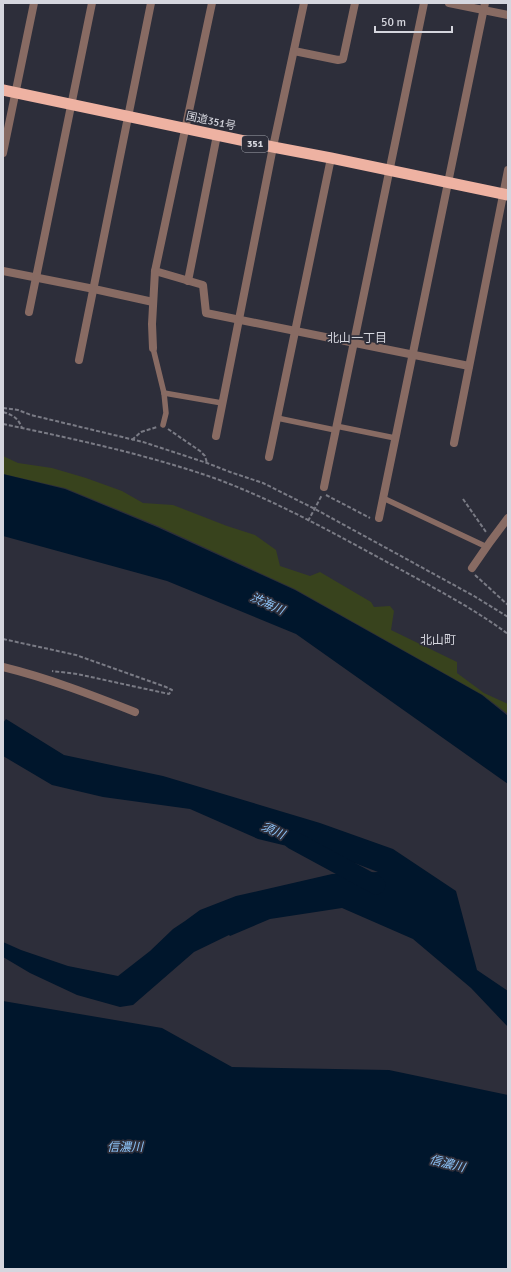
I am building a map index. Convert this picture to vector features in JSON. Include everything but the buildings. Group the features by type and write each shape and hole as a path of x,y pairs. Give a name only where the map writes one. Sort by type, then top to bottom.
{"highway":[{"name":"国道351号","path":"3,90 505,195"}],"street":[{"path":"3,153 34,3"},
{"path":"29,312 92,3"},
{"path":"79,360 151,3"},
{"path":"152,348 155,271 212,3"},
{"path":"216,436 273,147 304,3"},
{"path":"294,51 338,60 343,59 355,3"},
{"path":"324,487 424,3"},
{"path":"448,3 484,6 508,15"},
{"path":"379,518 484,6"},
{"path":"188,280 218,135"},
{"path":"269,457 330,158"},
{"path":"454,443 468,366 505,195 508,170"},
{"path":"3,271 153,302"},
{"path":"155,271 202,285 206,313 468,366"},
{"path":"472,568 508,518"},
{"path":"3,667 80,690 135,712"}],"lane":[{"path":"152,348 164,393 166,412 163,425"},
{"path":"164,393 222,403"},
{"path":"277,418 395,438"},
{"path":"383,498 486,547"}],"path":[{"path":"3,408 18,410 31,415 132,440 207,463 263,483 315,509 474,596 508,617"},
{"path":"3,412 14,416 20,422 22,428"},
{"path":"3,424 130,452 178,466 250,493 308,521 461,603 489,620 508,634"},
{"path":"132,440 141,432 163,425 200,451 207,463"},
{"path":"308,521 323,494 332,497 376,521 379,518"},
{"path":"464,499 492,540"},
{"path":"472,568 476,575 508,606"},
{"path":"3,639 76,655 166,686 172,690 169,694 77,674 46,670"}],"green space":[{"path":"3,456 18,463 52,468 86,478 122,491 143,503 173,505 255,535 276,550 280,566 310,576 320,572 371,602 374,607 390,606 394,611 391,630 457,662 457,673 484,693 508,704 508,714 483,695 295,589 158,526 65,488 3,474"}],"water":[{"name":"渋海川","path":"3,474 65,489 157,527 295,590 482,695 508,716 508,784 296,634 167,581 3,536"},
{"path":"6,719 64,755 163,776 320,823 393,849 456,891 477,970 508,991 508,1027 471,988 413,939 342,908 270,919 230,936 229,935 194,952 133,1005 120,1007 77,995 30,973 3,957 3,942 21,950 68,966 118,976 150,951 173,929 200,910 236,896 332,874 378,872 349,861 258,839 190,809 103,797 52,785 3,756 3,723"},
{"name":"信濃川","path":"3,1001 162,1028 232,1067 389,1070 508,1095 508,1269 3,1269"}],"waterway":[{"name":"須川","path":"293,840 376,885"}],"district":[{"name":"北山一丁目","path":"357,338"},
{"name":"北山町","path":"438,640"}]}
